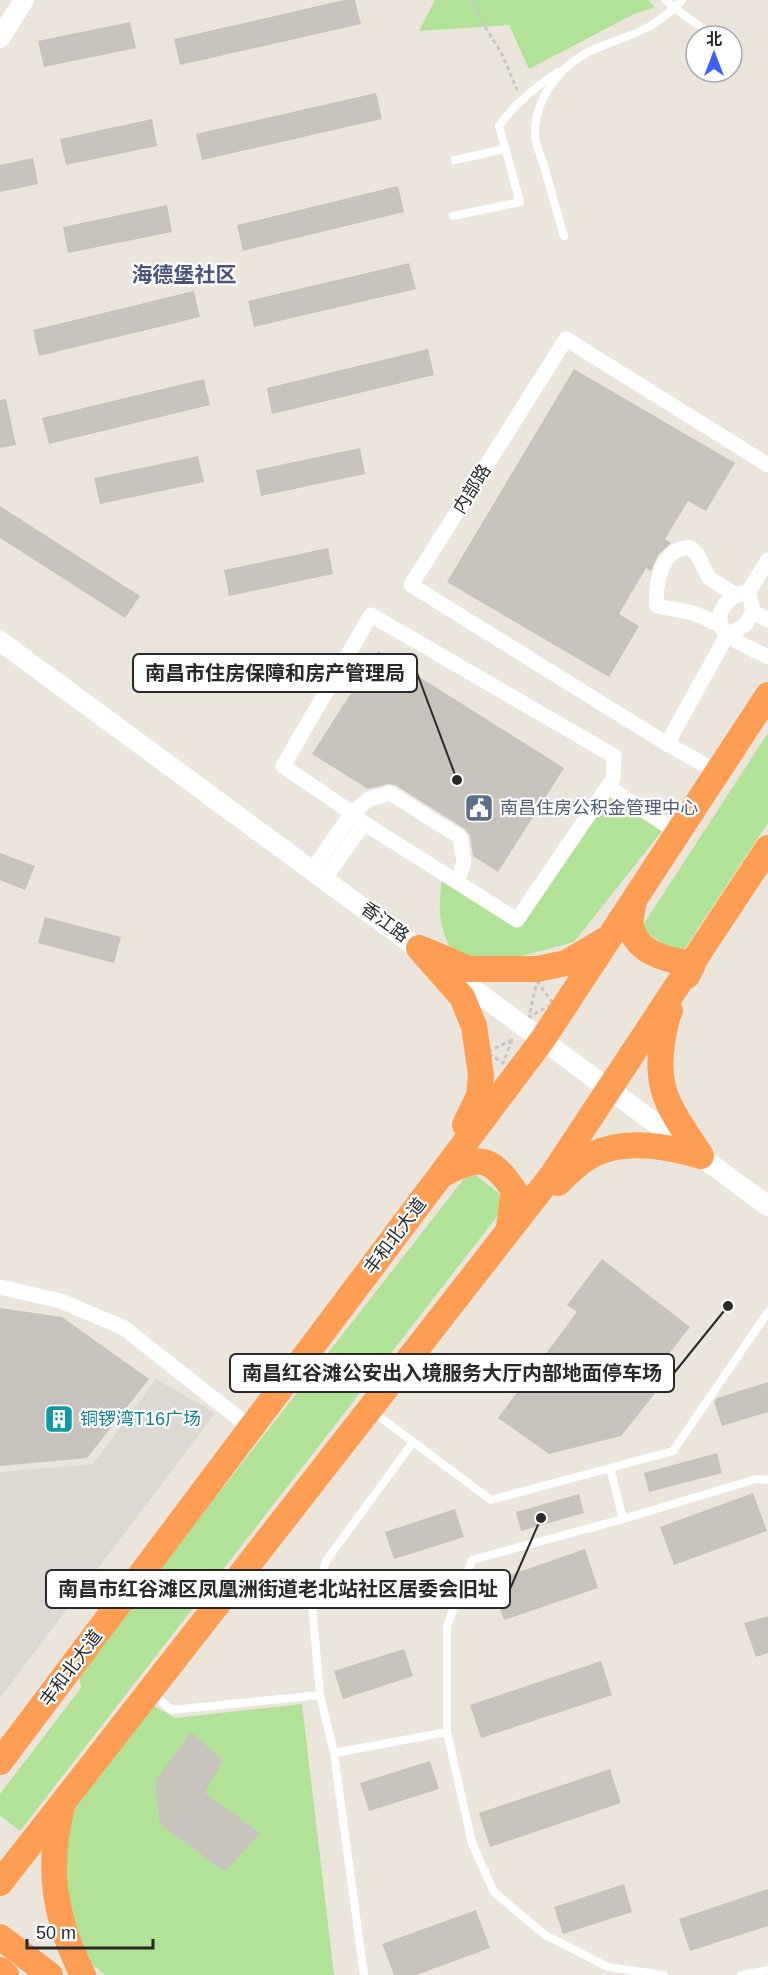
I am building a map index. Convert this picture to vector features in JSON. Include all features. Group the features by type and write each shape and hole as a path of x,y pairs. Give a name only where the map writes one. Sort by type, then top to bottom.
{"highway":[{"name":"丰和北大道","path":"0,1762 543,1039 768,695"},
{"path":"0,1883 553,1174 768,848"},
{"path":"634,900 631,926 637,939 667,961 693,964"},
{"path":"419,948 469,969 537,969 566,963 610,936"},
{"path":"419,948 462,998 474,1026 481,1075 479,1095 440,1176"},
{"path":"693,964 666,1019 660,1077 666,1102 701,1156"},
{"path":"508,1232 579,1163 596,1153 624,1146 650,1146 676,1149 701,1156"},
{"path":"440,1176 466,1161 491,1162 501,1171 514,1190 514,1208 508,1232"},
{"path":"0,1742 54,1690"},
{"path":"63,1802 55,1844 57,1911 66,1943 83,1975"},
{"path":"0,1937 50,1975"},
{"path":"0,1970 6,1975"}],"main road":[{"path":"0,38 24,0"},
{"name":"香江路","path":"0,641 768,1206"}],"street":[{"name":"内部路","path":"718,771 667,744 411,585 566,339 768,465"},
{"path":"768,621 753,612 742,593 709,578 691,548 675,551 665,561 656,586 657,606 694,613 768,657"},
{"path":"667,744 724,630 719,616 725,604 742,593 768,560"},
{"path":"724,630 745,626 753,612"},
{"path":"371,615 614,756 610,783 518,920 358,818 283,766 371,615"},
{"path":"610,783 680,829"},
{"path":"319,874 369,799 390,793 460,837 464,862 457,882"},
{"path":"0,1287 61,1301 124,1328 251,1428"}],"lane":[{"path":"666,0 697,24"},
{"path":"453,216 520,202 500,126 521,100 536,86 593,50 645,31 682,0"},
{"path":"564,236 535,136 537,111 549,87 570,65"},
{"path":"455,160 505,149"},
{"path":"369,1409 491,1500 673,1451 768,1312"},
{"path":"364,1975 334,1753 320,1695 312,1604 326,1561 413,1442"},
{"path":"610,1468 623,1520"},
{"path":"664,1975 608,1968 545,1935 494,1892 472,1843 447,1732 447,1626 472,1560 623,1520 756,1479 768,1480"},
{"path":"150,1690 171,1710 320,1695"},
{"path":"334,1753 447,1732"},
{"path":"741,1975 768,1970"}],"path":[{"path":"472,0 482,22 501,52 521,100"},
{"path":"537,981 553,1004 529,1017 535,990 537,981"},
{"path":"512,1041 503,1063 487,1052 495,1048 512,1041"}],"green space":[{"path":"435,0 648,0 655,7 634,14 529,69 509,25 419,31"},
{"path":"768,733 768,823 680,956 641,928"},
{"path":"605,791 662,831 574,942 488,965 456,960 441,920 442,877 519,925"},
{"path":"470,1171 509,1201 20,1831 0,1815 0,1794 81,1688 79,1672"},
{"path":"151,1704 175,1718 302,1704 334,1975 105,1975 87,1960 70,1907 66,1850 72,1810"}],"shaded area":[{"path":"156,1379 215,1413 0,1698 0,1472 93,1464"}],"building":[{"path":"344,0 355,0 361,24 180,65 174,39"},
{"path":"130,22 136,48 44,67 38,41"},
{"path":"376,93 382,119 202,160 196,134"},
{"path":"152,119 157,146 66,165 60,139"},
{"path":"33,158 38,184 0,192 0,165"},
{"path":"398,186 404,212 243,251 237,225"},
{"path":"167,205 172,232 68,253 63,227"},
{"path":"409,263 416,289 254,327 248,301"},
{"path":"194,291 200,317 39,356 33,330"},
{"path":"428,349 434,375 272,414 267,388"},
{"path":"574,369 735,463 706,511 688,501 665,539 671,543 658,555 651,571 646,568 619,614 639,626 609,677 447,582"},
{"path":"204,379 210,405 49,444 42,418"},
{"path":"6,399 16,445 0,448 0,400"},
{"path":"360,448 365,474 261,496 256,470"},
{"path":"198,456 204,482 100,504 94,478"},
{"path":"0,506 140,596 125,618 0,538"},
{"path":"328,548 333,574 229,596 224,570"},
{"path":"378,651 564,768 498,872 473,856 470,835 465,829 395,785 388,784 368,789 312,754"},
{"path":"0,853 35,866 25,890 0,880"},
{"path":"45,917 121,937 114,963 38,943"},
{"path":"602,1259 690,1327 646,1383 657,1391 621,1436 549,1454 498,1418 577,1312 567,1305"},
{"name":"铜锣湾T16广场","path":"0,1308 62,1317 149,1379 87,1458 0,1466"},
{"path":"768,1382 768,1412 722,1426 714,1402 717,1398"},
{"path":"717,1453 722,1473 649,1492 644,1473"},
{"path":"753,1493 767,1531 674,1565 660,1527"},
{"path":"579,1494 584,1513 521,1531 516,1512"},
{"path":"455,1509 464,1537 394,1559 385,1532"},
{"path":"585,1549 598,1588 504,1620 490,1582"},
{"path":"768,1616 768,1653 756,1657 744,1623"},
{"path":"404,1649 413,1676 343,1699 334,1671"},
{"path":"601,1661 612,1695 481,1738 470,1705"},
{"path":"191,1732 223,1760 205,1793 260,1833 225,1872 160,1824 155,1781"},
{"path":"430,1761 439,1789 369,1811 360,1783"},
{"path":"610,1769 621,1803 490,1847 479,1813"},
{"path":"624,1884 632,1912 563,1934 554,1907"},
{"path":"768,1889 768,1926 690,1951 679,1919"},
{"path":"476,1910 490,1948 416,1975 394,1975 382,1944"}],"place":[{"name":"南昌市住房保障和房产管理局","path":"457,780"},
{"name":"南昌住房公积金管理中心","path":"479,808"},
{"name":"南昌红谷滩公安出入境服务大厅内部地面停车场","path":"728,1306"},
{"name":"铜锣湾T16广场","path":"59,1419"},
{"name":"南昌市红谷滩区凤凰洲街道老北站社区居委会旧址","path":"541,1518"}],"district":[{"name":"海德堡社区","path":"184,274"}]}
